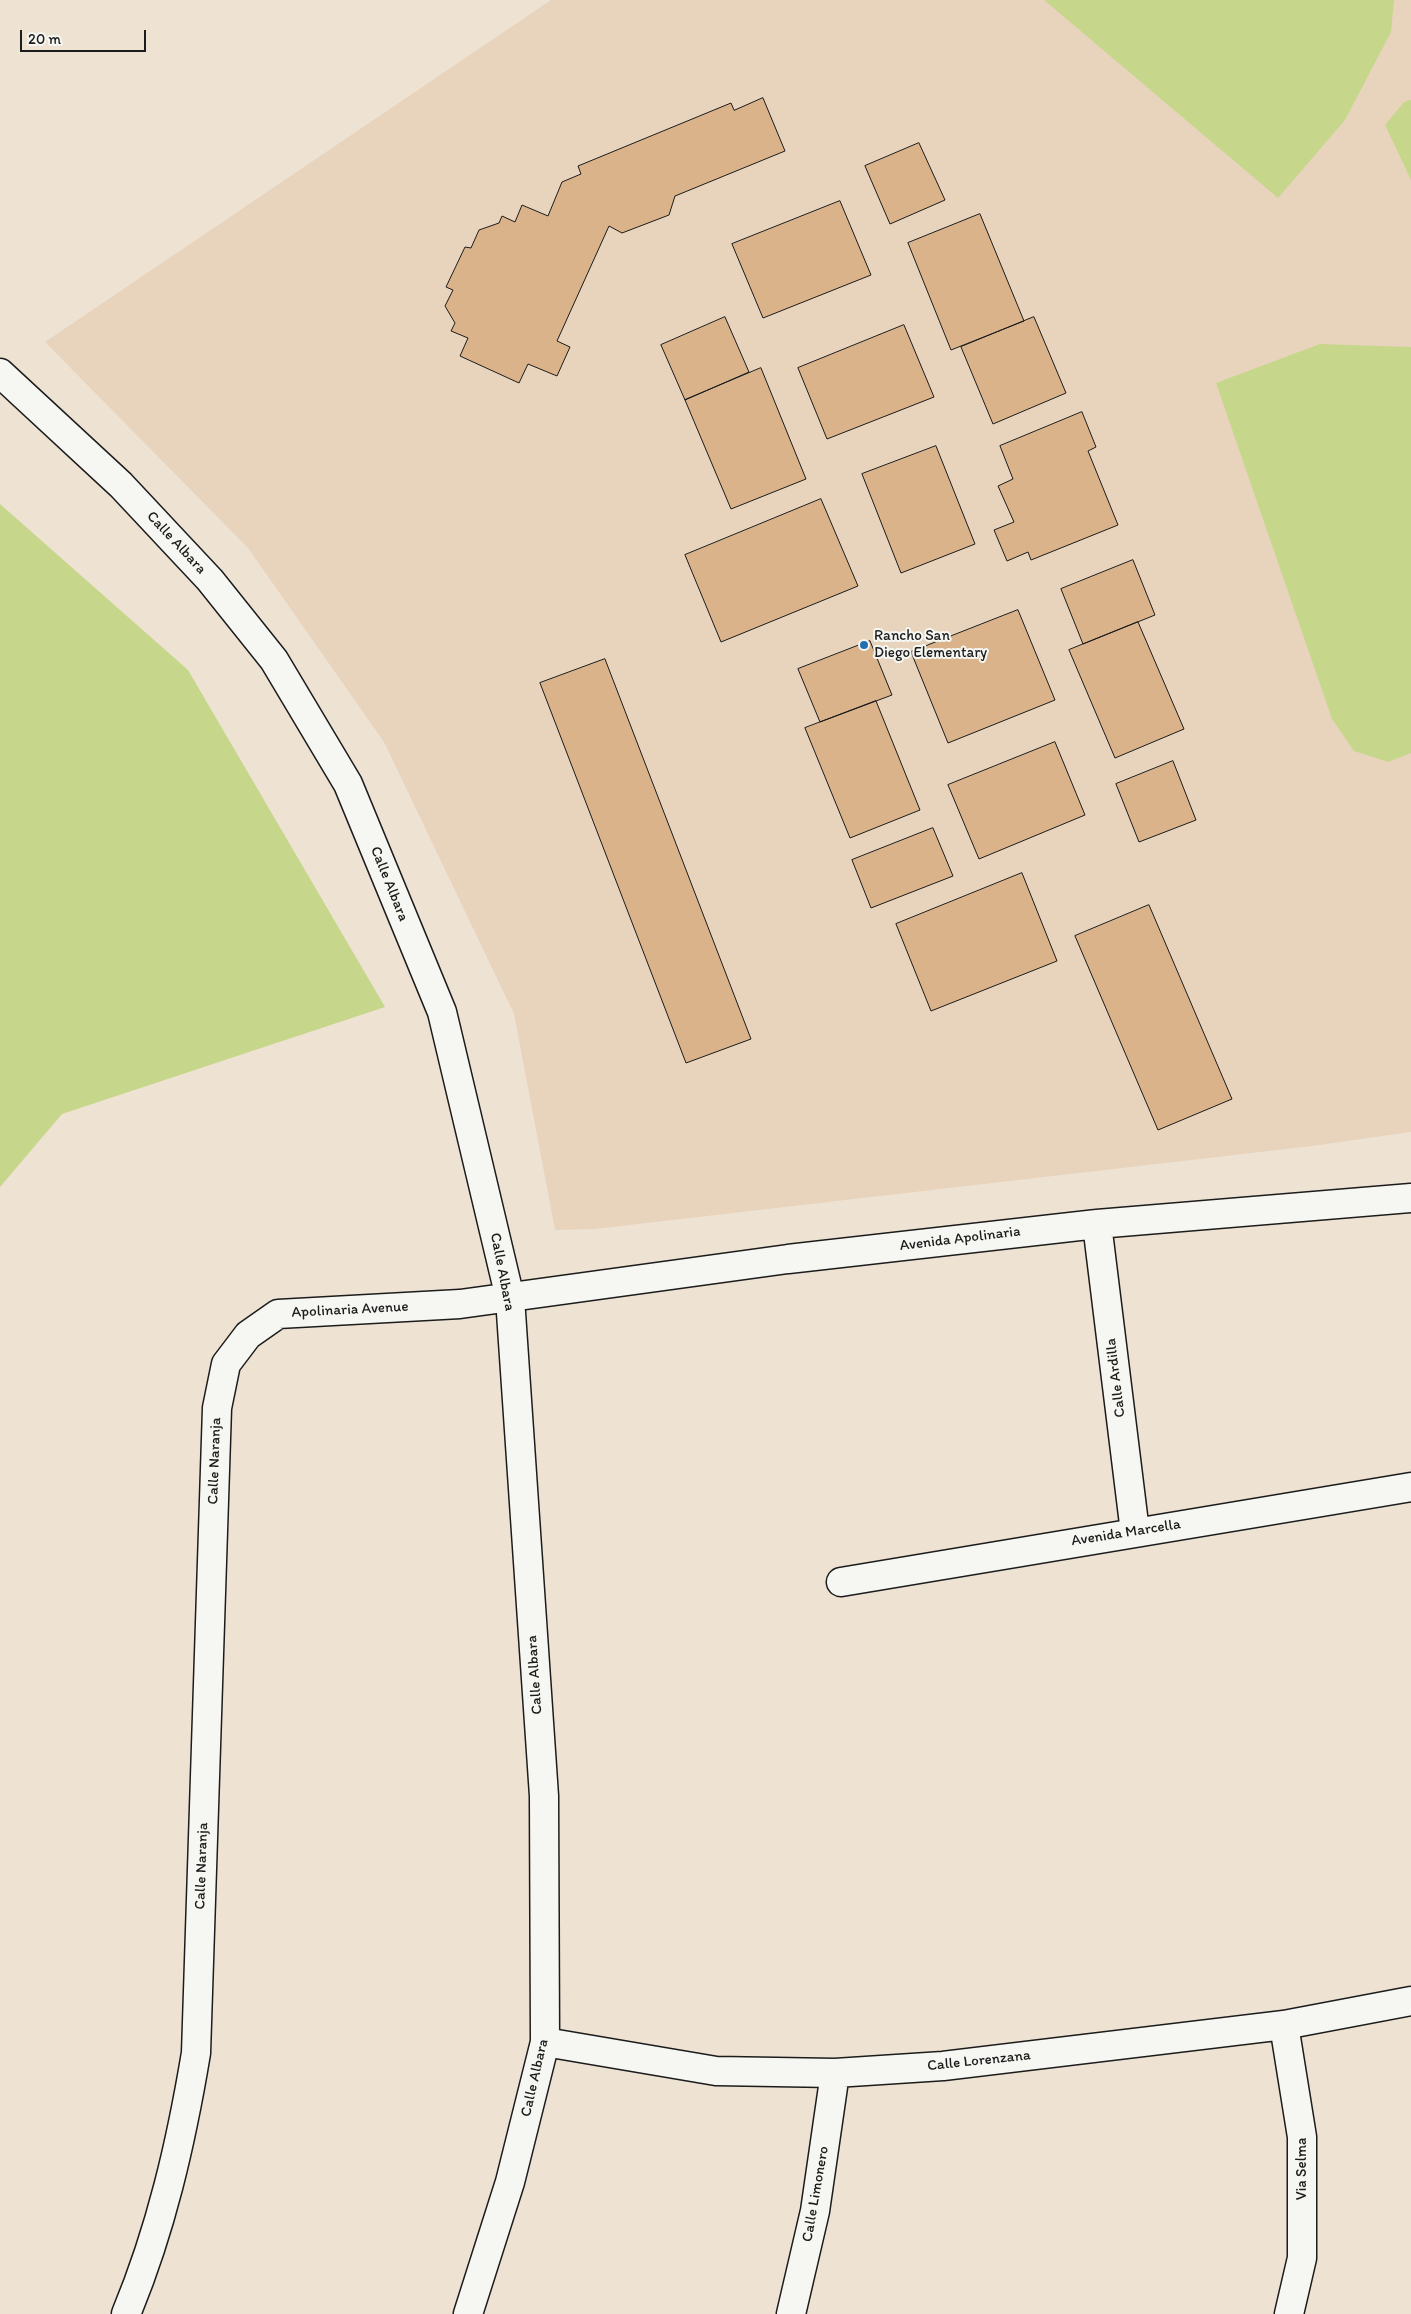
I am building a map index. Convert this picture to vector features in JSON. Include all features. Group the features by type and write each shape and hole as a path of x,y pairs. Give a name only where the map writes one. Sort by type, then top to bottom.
{"street":[{"name":"Calle Albara","path":"0,373 121,485 210,580 274,660 348,784 442,1012 510,1298 544,1796 545,2042 510,2182 468,2314"},
{"name":"Avenida Apolinaria","path":"510,1298 788,1259 1097,1224 1411,1198"},
{"name":"Calle Ardilla","path":"1097,1224 1135,1532"},
{"name":"Apolinaria Avenue","path":"216,1408 226,1364 248,1335 278,1314 460,1304 510,1298"},
{"name":"Calle Naranja","path":"126,2314 163,2210 182,2132 196,2053 216,1408"},
{"name":"Avenida Marcella","path":"841,1582 1411,1487"},
{"name":"Calle Lorenzana","path":"545,2042 716,2071 835,2073 943,2066 1284,2025 1411,2000"},
{"name":"Via Selma","path":"1284,2025 1302,2137 1302,2258 1290,2314"},
{"name":"Calle Limonero","path":"791,2314 815,2211 835,2073"}],"shaded area":[{"name":"Rancho San Diego Elementary","path":"551,0 1411,0 1411,1132 1312,1146 595,1229 555,1230 514,1014 384,742 248,548 45,342"}],"green space":[{"path":"1044,0 1394,0 1391,32 1345,120 1278,198"},
{"path":"1411,100 1411,180 1385,125 1404,102"},
{"path":"1320,344 1411,347 1411,753 1388,762 1354,751 1332,719 1216,383"},
{"path":"0,504 188,670 385,1007 62,1114 0,1187"}],"building":[{"path":"763,98 785,151 675,196 669,215 622,233 609,226 557,341 570,347 557,376 528,364 519,383 460,356 468,338 451,331 455,323 445,306 453,290 446,287 465,247 471,248 479,230 499,223 502,216 515,222 522,205 548,216 562,182 581,174 578,166 731,103 734,110"},
{"path":"919,143 945,200 890,224 865,166"},
{"path":"840,201 871,275 763,318 732,244"},
{"path":"980,214 1024,321 951,350 908,243"},
{"path":"725,317 749,372 685,400 661,345"},
{"path":"1034,317 1066,393 993,424 961,347"},
{"path":"904,325 934,397 827,439 798,368"},
{"path":"761,368 806,479 731,509 685,400"},
{"path":"1082,412 1096,447 1088,451 1118,525 1031,560 1028,552 1007,561 994,530 1014,522 998,486 1013,479 1000,446"},
{"path":"936,446 975,544 901,573 862,474"},
{"path":"821,499 858,586 721,642 685,555"},
{"path":"1133,560 1155,615 1083,644 1061,589"},
{"path":"1018,610 1055,700 948,743 911,652"},
{"path":"1138,622 1184,729 1115,758 1069,650"},
{"path":"870,641 892,695 820,722 798,669"},
{"path":"605,659 751,1039 686,1063 540,683"},
{"path":"876,701 920,810 850,838 805,728"},
{"path":"1055,742 1085,815 979,859 948,785"},
{"path":"1173,761 1196,820 1139,842 1116,784"},
{"path":"933,828 953,876 871,908 852,860"},
{"path":"1022,873 1057,961 931,1011 896,924"},
{"path":"1149,905 1232,1099 1158,1130 1075,936"}],"place":[{"name":"Rancho San Diego Elementary","path":"864,645"}]}
